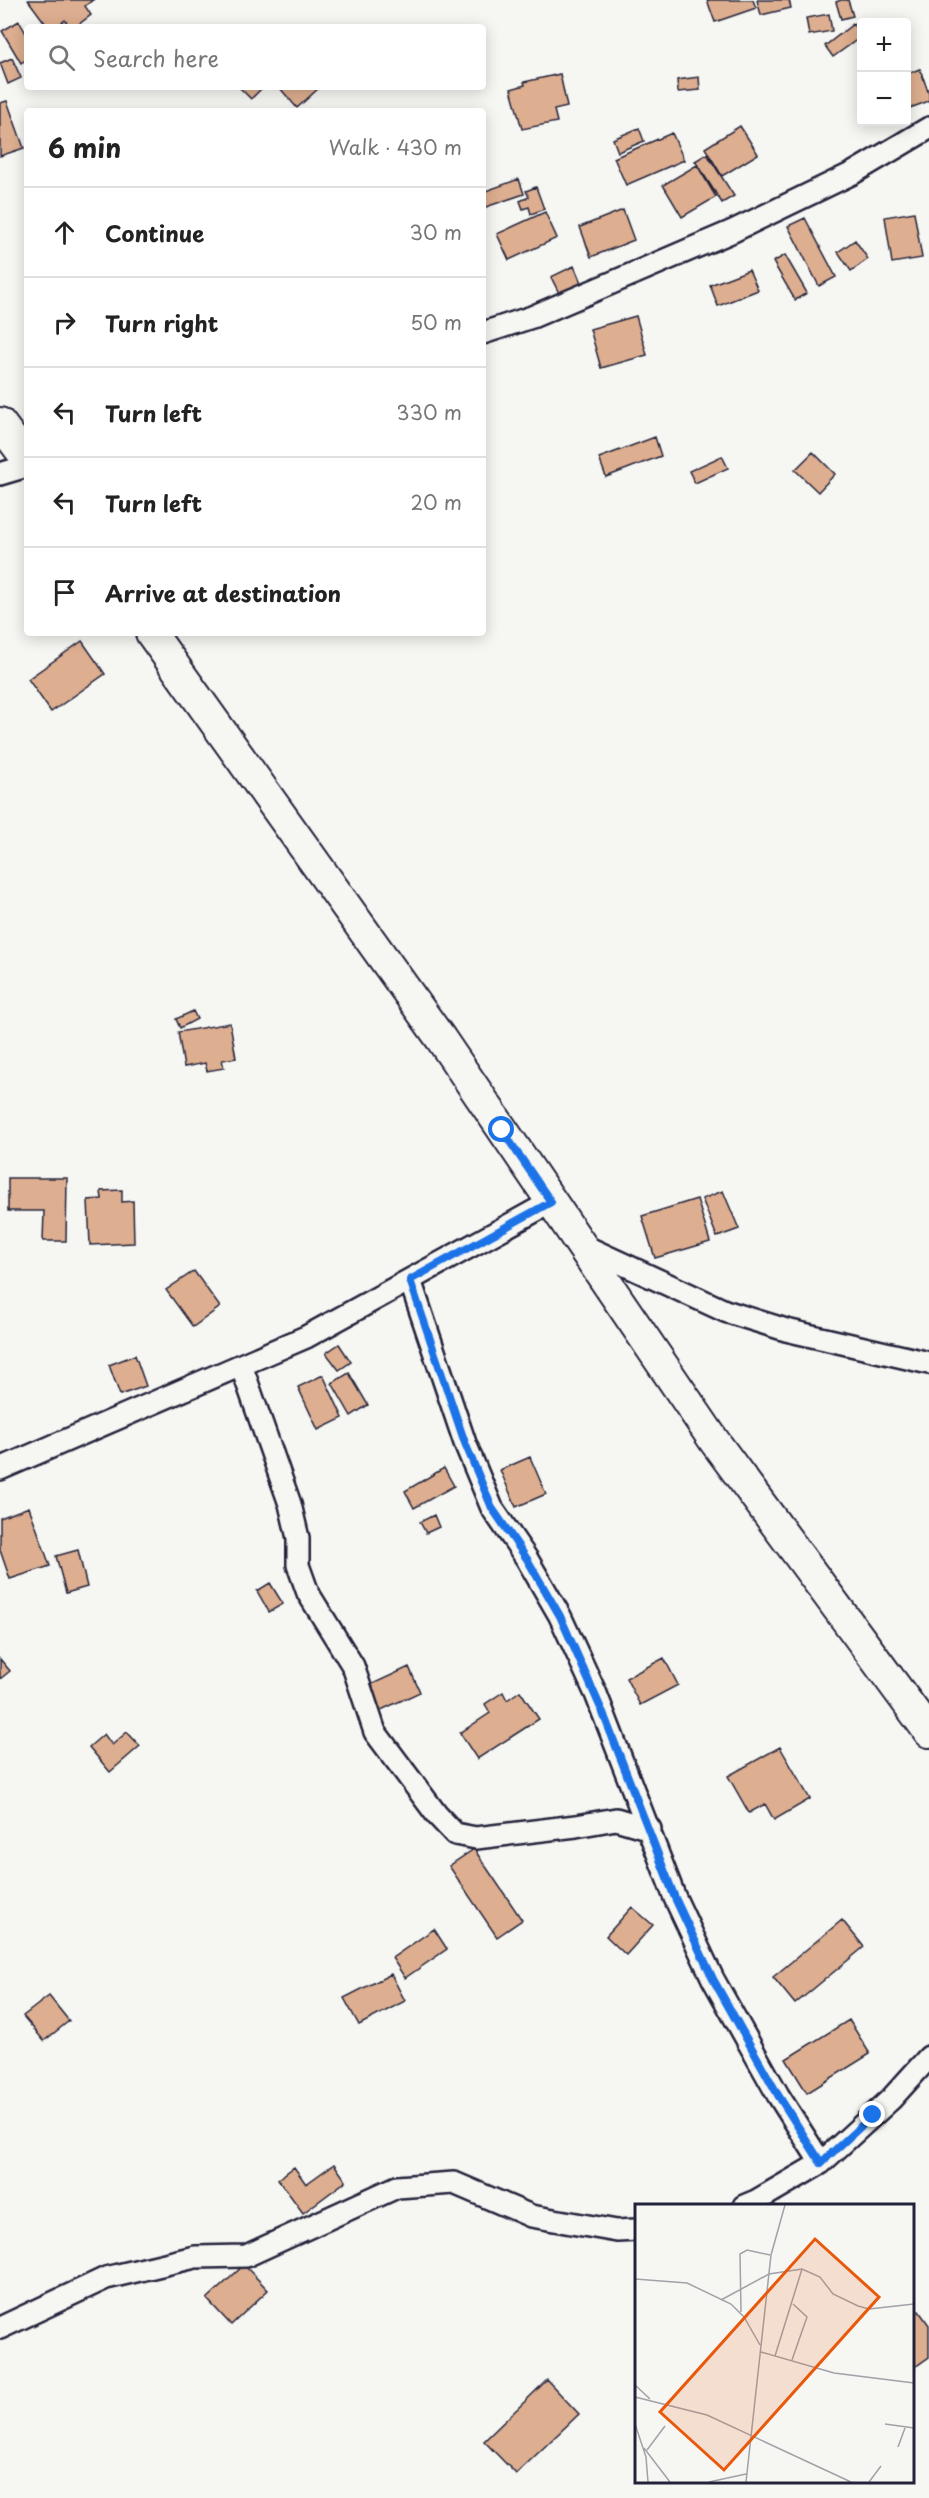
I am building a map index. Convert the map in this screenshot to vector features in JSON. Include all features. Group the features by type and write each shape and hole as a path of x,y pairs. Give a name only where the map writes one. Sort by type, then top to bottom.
{"main road":[{"path":"0,423 24,455"},
{"path":"153,636 441,1039 715,1442 929,1732"}],"street":[{"path":"486,332 532,317 733,231 853,173 929,128"},
{"path":"0,474 24,467"},
{"path":"0,1469 306,1337 551,1202"},
{"path":"581,1245 725,1311 786,1330 929,1363"},
{"path":"410,1280 465,1443 492,1508 527,1559 560,1616 596,1694 675,1898 713,1979 778,2095 821,2163"},
{"path":"241,1365 290,1504 298,1538 298,1565 308,1593 353,1666 375,1732 437,1815 455,1834 476,1838 616,1819 650,1829"},
{"path":"747,2204 821,2163 891,2099 929,2057"},
{"path":"0,2328 106,2278 195,2257 246,2256 397,2187 454,2183 531,2216 617,2232 635,2230"}],"building":[{"path":"28,0 93,0 85,6 91,15 79,24 68,24 65,20 60,24 46,24"},
{"path":"707,0 753,0 756,8 715,22"},
{"path":"757,0 789,0 791,8 761,15"},
{"path":"848,0 853,16 841,19 836,2"},
{"path":"829,14 832,31 809,35 806,18"},
{"path":"19,21 24,30 24,61 21,63 2,31"},
{"path":"853,24 857,29 857,40 833,57 825,46"},
{"path":"12,58 21,78 8,84 0,63"},
{"path":"920,69 929,94 929,101 911,108 911,72"},
{"path":"560,74 567,107 554,110 557,122 522,129 511,89 525,85 524,82"},
{"path":"699,77 700,90 678,92 677,80"},
{"path":"242,90 260,90 251,99"},
{"path":"282,90 317,90 297,108"},
{"path":"7,101 24,148 0,156 0,103"},
{"path":"740,126 758,154 722,176 705,148"},
{"path":"639,128 644,141 618,152 613,139"},
{"path":"672,133 684,160 626,185 614,158"},
{"path":"707,154 734,196 722,203 695,161"},
{"path":"697,165 716,197 682,217 663,185"},
{"path":"519,179 524,194 486,207 486,191"},
{"path":"536,187 544,209 531,214 529,207 523,209 520,201 529,197 526,191"},
{"path":"623,210 634,240 591,257 580,227"},
{"path":"545,212 557,238 509,260 497,234"},
{"path":"914,212 922,258 892,263 885,217"},
{"path":"805,218 836,277 819,286 788,226"},
{"path":"855,240 868,259 851,271 838,252"},
{"path":"785,255 807,293 795,300 773,262"},
{"path":"574,266 583,287 561,297 551,277"},
{"path":"749,270 758,290 718,306 710,285"},
{"path":"636,316 647,355 601,368 590,329"},
{"path":"655,437 661,456 606,477 599,458"},
{"path":"813,452 835,474 818,492 795,470"},
{"path":"722,456 728,468 695,483 689,471"},
{"path":"82,641 105,674 51,712 28,679"},
{"path":"193,1011 197,1019 180,1028 176,1019"},
{"path":"230,1023 236,1058 222,1060 224,1068 207,1071 205,1063 184,1067 178,1032"},
{"path":"8,1178 67,1178 66,1241 43,1241 44,1211 8,1211"},
{"path":"122,1190 122,1202 133,1201 134,1243 90,1245 88,1200 102,1199 101,1191"},
{"path":"723,1191 739,1229 717,1237 702,1199"},
{"path":"697,1199 710,1242 655,1258 642,1216"},
{"path":"194,1271 220,1307 193,1327 166,1290"},
{"path":"339,1344 351,1362 339,1370 326,1353"},
{"path":"135,1355 146,1386 120,1395 109,1365"},
{"path":"349,1373 368,1405 351,1416 332,1383"},
{"path":"323,1375 343,1418 318,1430 298,1387"},
{"path":"530,1457 546,1494 516,1507 500,1470"},
{"path":"444,1468 454,1486 414,1508 405,1491"},
{"path":"29,1507 50,1566 10,1579 0,1550 0,1518"},
{"path":"434,1515 439,1527 426,1533 420,1522"},
{"path":"78,1550 87,1587 66,1593 56,1556"},
{"path":"270,1583 283,1604 269,1612 257,1591"},
{"path":"664,1658 678,1685 640,1705 626,1678"},
{"path":"0,1659 10,1671 0,1679"},
{"path":"409,1667 420,1692 379,1711 368,1686"},
{"path":"520,1691 539,1719 477,1759 460,1733 490,1713 485,1704 503,1692 507,1700"},
{"path":"127,1732 140,1746 110,1772 89,1747 104,1734 112,1745"},
{"path":"780,1747 810,1799 774,1820 765,1804 749,1813 728,1776"},
{"path":"474,1849 522,1920 497,1937 449,1866"},
{"path":"632,1907 653,1925 626,1955 606,1936"},
{"path":"842,1920 864,1947 795,2004 773,1977"},
{"path":"434,1929 447,1949 405,1978 392,1958"},
{"path":"391,1974 405,2001 359,2025 344,1998"},
{"path":"49,1996 69,2021 44,2041 23,2016"},
{"path":"849,2020 870,2054 807,2093 786,2059"},
{"path":"334,2164 346,2181 303,2213 278,2179 294,2167 306,2184"},
{"path":"244,2265 268,2290 231,2325 207,2299"},
{"path":"919,2311 929,2325 929,2357 914,2368 914,2315"},
{"path":"547,2380 579,2414 516,2474 484,2441"}],"route":[{"path":"502,1130 551,1202 410,1280 465,1443 492,1508 527,1559 560,1616 596,1694 643,1810 675,1898 713,1979 778,2095 821,2163 873,2115"}]}
